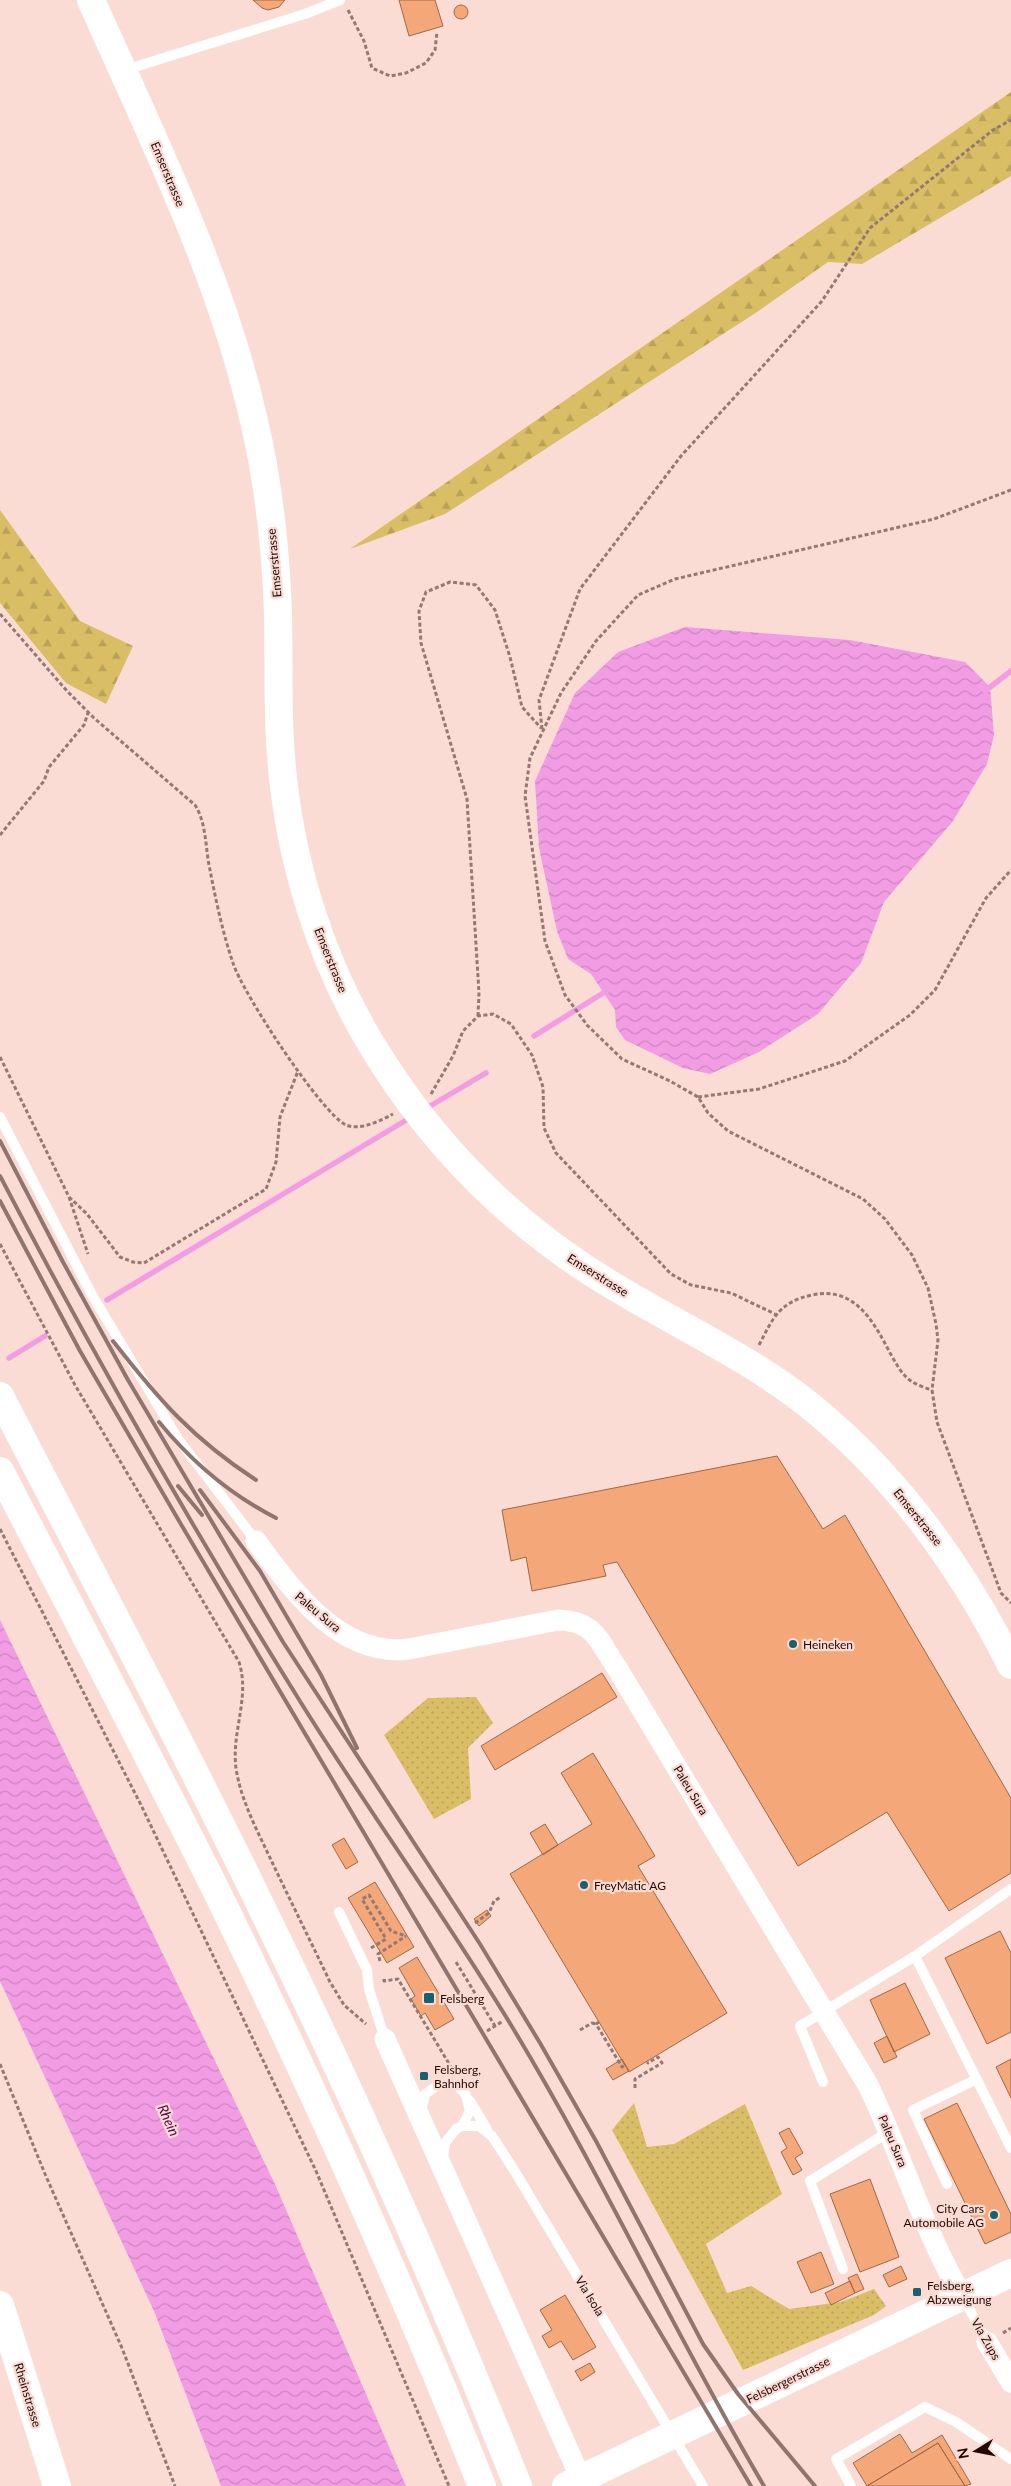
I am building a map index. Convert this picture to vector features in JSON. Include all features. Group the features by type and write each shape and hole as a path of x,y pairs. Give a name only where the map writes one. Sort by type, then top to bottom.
{"main road":[{"name":"Emserstrasse","path":"91,0 200,248 243,379 254,422 267,489 277,590 280,741 290,823 299,868 326,954 380,1060 422,1119 451,1154 490,1194 517,1218 577,1263 750,1364 806,1403 836,1429 901,1494 949,1556 973,1594 1011,1665"},
{"path":"0,1396 182,1748 303,1992 422,2254 518,2486"},
{"path":"0,1471 210,1878 274,2011 393,2272 482,2486"},
{"name":"Felsbergerstrasse","path":"573,2482 1011,2273"},
{"name":"Rheinstrasse","path":"0,2305 57,2486"}],"street":[{"name":"Paleu Sura","path":"256,1541 285,1580 314,1611 347,1636 378,1648 395,1651 410,1649 558,1620 575,1620 589,1626 618,1668 868,2085 890,2131 942,2262 962,2296"},
{"path":"385,2039 510,2320 573,2482"},
{"name":"Via Zups","path":"988,2342 1011,2382"}],"lane":[{"path":"123,71 305,14 338,1"},
{"path":"0,1117 83,1278 178,1439 256,1541"},
{"path":"823,2082 800,2026 915,1956 1011,1889"},
{"path":"339,1912 367,1970 369,1989 385,2039"},
{"path":"915,1956 1011,2148"},
{"path":"947,2184 913,2110 977,2079"},
{"path":"423,2125 421,2109 425,2094 438,2084 457,2085"},
{"name":"Via Isola","path":"457,2085 466,2095 514,2170 703,2486"},
{"path":"462,2126 470,2111 466,2095"},
{"path":"445,2175 443,2163 445,2143 456,2129 462,2126 479,2126 492,2136"},
{"path":"843,2269 810,2182 890,2131"},
{"name":"Via Zups","path":"962,2296 988,2342"},
{"path":"852,2486 836,2458 925,2406 956,2422 1011,2459"}],"path":[{"path":"338,1 346,6 355,21 372,68 381,74 390,76 406,73 426,63 435,50 437,32"},
{"path":"542,730 539,700 580,589 681,456 822,301 870,228 993,130 1011,120"},
{"path":"1011,490 934,519 675,580 638,594 596,641 561,693 530,758 525,796 545,941 565,995 587,1025 622,1059 670,1081 698,1098 708,1113 728,1131 833,1182 863,1199 885,1219 912,1255 928,1288 938,1340 932,1390 937,1422 1001,1593 1011,1603"},
{"path":"478,1016 479,993 467,799 447,738 421,643 419,611 426,592 450,582 476,585 494,610 510,657 522,707 542,730"},
{"path":"0,614 88,712 194,804 202,817 210,870 233,964 260,1016 328,1109 346,1125 363,1126 398,1112"},
{"path":"0,835 44,781 49,767 84,725 88,712"},
{"path":"698,1098 759,1089 845,1062 910,1015 935,990 986,898 1011,870"},
{"path":"430,1096 453,1056 463,1031 478,1016 494,1014 511,1024 532,1055 543,1087 544,1128 556,1153 671,1274 691,1285 731,1293 775,1314"},
{"path":"0,1057 69,1197 95,1273 83,1278"},
{"path":"69,1197 88,1214 120,1257 133,1262 144,1262 266,1189 276,1162 280,1118 298,1070"},
{"path":"0,1244 75,1385 233,1649 243,1674 244,1684 234,1758 238,1781 247,1808 330,1982 351,2012 385,2039"},
{"path":"750,1364 775,1314 796,1299 820,1293 848,1297 872,1320 899,1369 910,1380 932,1390"},
{"path":"0,1529 141,1805 316,2171 449,2486"},
{"path":"369,1895 391,1931 406,1936 379,1953 376,1945 386,1939 362,1899 369,1895"},
{"path":"476,1923 489,1913 494,1901 501,1897"},
{"path":"456,1962 494,2026"},
{"path":"384,1981 398,1979 455,2073 457,2085"},
{"path":"487,2031 503,2021"},
{"path":"580,2030 592,2023 598,2023 622,2067 625,2065"},
{"path":"635,2088 635,2079 662,2062 658,2057 647,2062"},
{"path":"0,2064 45,2174 122,2348 175,2486"}],"green space":[{"path":"1011,92 1011,176 862,264 828,262 757,312 445,514 350,549"},
{"path":"0,510 80,621 133,646 106,704 66,683 0,603"},
{"path":"476,1697 493,1723 468,1748 471,1799 434,1819 384,1735 428,1698"},
{"path":"634,2103 647,2147 674,2144 745,2104 782,2194 706,2244 727,2293 751,2286 789,2309 841,2302 874,2289 886,2306 874,2315 743,2370 612,2130"}],"water":[{"path":"685,627 850,640 965,662 990,687 994,735 987,764 953,821 884,902 861,963 818,1014 759,1052 710,1074 683,1068 625,1040 616,1027 615,1010 591,974 568,959 557,931 539,848 535,781 575,693 618,652"},
{"name":"Rhein","path":"0,1620 274,2182 406,2486 221,2486 154,2311 0,1981"}],"building":[{"path":"253,0 285,0 279,7 268,10 262,8"},
{"path":"399,0 435,0 443,26 409,36"},
{"path":"461,5 466,7 468,12 466,17 461,19 456,17 454,12 456,7"},
{"name":"Heineken","path":"777,1456 823,1529 845,1515 1011,1798 1011,1873 949,1911 887,1812 798,1866 617,1562 603,1565 606,1576 532,1591 526,1557 511,1561 502,1510"},
{"path":"602,1673 617,1697 495,1770 481,1746"},
{"path":"593,1753 655,1856 638,1866 727,2013 629,2072 510,1874 592,1824 561,1773"},
{"path":"545,1824 558,1845 543,1855 530,1833"},
{"path":"344,1838 358,1862 346,1869 332,1845"},
{"path":"375,1882 414,1947 387,1963 348,1898"},
{"path":"487,1910 491,1916 479,1926 474,1919"},
{"path":"1000,1931 1011,1953 1011,2032 987,2044 945,1958"},
{"path":"417,1957 454,2019 435,2030 425,2013 421,2016 411,1999 415,1996 399,1968"},
{"path":"905,1983 930,2034 894,2052 870,2000"},
{"path":"887,2036 897,2057 884,2063 874,2043"},
{"path":"622,2059 629,2071 613,2080 606,2069"},
{"path":"1011,2059 1011,2098 996,2067"},
{"path":"957,2103 1011,2214 1011,2232 985,2244 924,2119"},
{"path":"789,2128 803,2153 795,2158 802,2170 793,2175 781,2152 787,2148 779,2133"},
{"path":"870,2179 899,2257 860,2272 830,2194"},
{"path":"821,2252 834,2284 811,2293 797,2262"},
{"path":"901,2266 907,2279 889,2287 883,2275"},
{"path":"857,2274 864,2289 855,2293 848,2278"},
{"path":"850,2281 855,2293 831,2305 825,2293"},
{"path":"565,2295 596,2347 573,2360 561,2341 549,2348 542,2336 552,2330 540,2310"},
{"path":"590,2363 595,2372 581,2381 575,2371"},
{"path":"900,2434 912,2453 942,2435 971,2484 965,2486 938,2443 867,2486 853,2463"},
{"path":"938,2443 965,2486 867,2486"}],"waterway":[{"path":"985,691 1011,671"},
{"path":"534,1036 608,990"},
{"path":"425,1109 486,1073"},
{"path":"107,1300 413,1116"},
{"path":"9,1358 45,1336"}],"railway":[{"path":"0,1141 63,1262 128,1380 283,1642 480,1944 540,2043 596,2141 703,2344 738,2394 815,2486"},
{"path":"0,1176 109,1377 223,1576 328,1746 434,1904 511,2025 608,2197 731,2429 764,2486"},
{"path":"0,1201 80,1351 182,1526 751,2486"},
{"path":"113,1341 146,1382 195,1434 256,1480"},
{"path":"159,1422 184,1450 213,1476 243,1499 276,1518"},
{"path":"178,1486 202,1515"},
{"path":"200,1490 260,1571 321,1675 357,1748"}],"place":[{"name":"Heineken","path":"793,1644"},
{"name":"FreyMatic AG","path":"584,1885"},
{"name":"Felsberg","path":"429,1998"},
{"name":"Felsberg, Bahnhof","path":"424,2076"},
{"name":"City Cars Automobile AG","path":"994,2215"},
{"name":"Felsberg, Abzweigung","path":"917,2292"}]}
